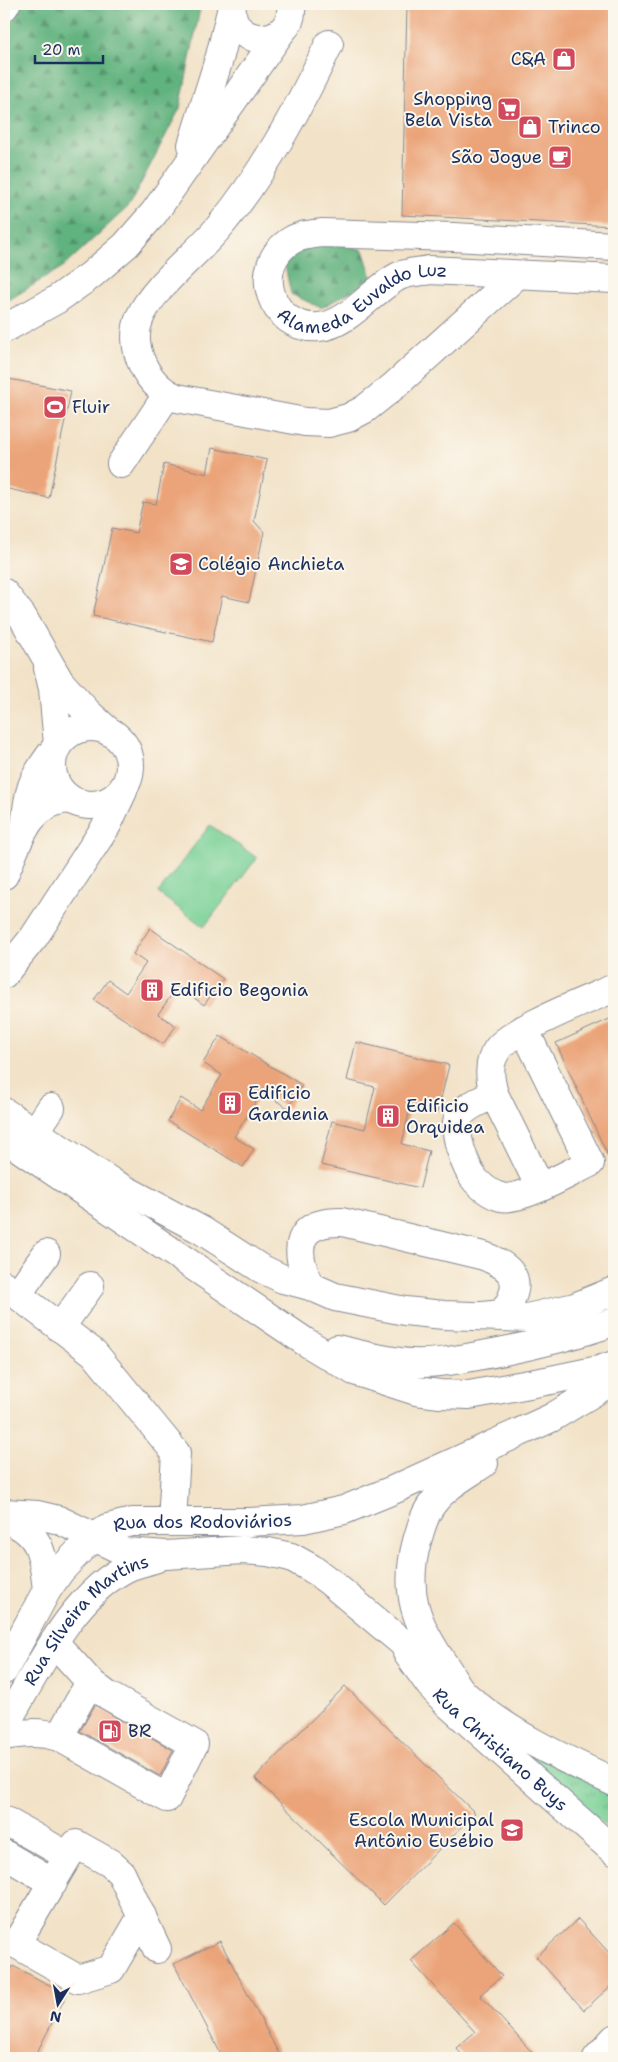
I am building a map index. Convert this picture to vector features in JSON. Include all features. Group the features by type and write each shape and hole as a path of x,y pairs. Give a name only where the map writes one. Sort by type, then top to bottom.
{"main road":[{"path":"232,7 234,21 240,30 250,36 261,39 272,37 289,14"},
{"path":"184,170 220,56 232,7"},
{"path":"4,329 56,300 97,270 126,244 154,213 289,14"},
{"path":"329,44 316,72 266,160 242,197 220,226 148,303 139,318 136,336 138,354 148,374 158,388 167,394 209,404 305,422 329,422 348,418 365,409 394,386 517,274"},
{"name":"Alameda Euvaldo Luz","path":"614,246 454,237 322,233 305,235 292,240 278,252 270,267 268,283 272,299 283,315 294,324 306,328 322,327 342,319 383,286 401,276 429,270 614,279"},
{"path":"121,464 167,394"},
{"path":"4,593 22,616 60,682 88,713 120,739 127,750 130,764 129,778 107,825 34,937 4,974"},
{"path":"47,662 53,689 57,746 51,770 60,791 68,799 82,805 97,806 111,801 123,790"},
{"path":"24,828 29,790 40,768 57,746 72,731 96,727 108,731"},
{"path":"4,876 24,828 35,812 55,800 68,799"},
{"path":"540,1187 494,1094 490,1078 490,1066 496,1051 507,1038 614,988"},
{"path":"494,1094 467,1108 458,1118 456,1129 458,1142 474,1179 485,1189 502,1197 516,1197 590,1163 524,1029"},
{"path":"35,1132 51,1108"},
{"path":"4,1112 113,1184 201,1230 260,1268 283,1279 310,1286 335,1297 406,1311 527,1318 575,1307 614,1291"},
{"path":"4,1138 304,1341 354,1371 416,1391 469,1395 599,1370 614,1365"},
{"path":"310,1286 302,1270 299,1254 301,1241 309,1228 324,1221 342,1222 484,1256 500,1262 512,1273 516,1287 512,1301 502,1314 475,1316"},
{"path":"46,1254 10,1290 94,1353 176,1453 172,1522"},
{"path":"60,1328 90,1286"},
{"path":"304,1341 377,1358 433,1364 525,1348 572,1336 614,1322"},
{"name":"Rua dos Rodoviários","path":"614,1380 551,1418 393,1490 344,1510 303,1518 249,1522 132,1522 107,1528 95,1537 125,1552 166,1555 243,1550 268,1552 292,1557 330,1582 463,1693 502,1722 530,1740 614,1782"},
{"path":"463,1693 427,1640 415,1613 411,1586 413,1555 423,1520 433,1502 449,1487 551,1418"},
{"path":"4,1513 38,1515 59,1520 95,1537"},
{"path":"4,1519 25,1529 41,1549 47,1590"},
{"name":"Rua Silveira Martins","path":"4,1670 47,1590 61,1570 95,1537"},
{"name":"Rua Silveira Martins","path":"4,1727 75,1610 111,1578 130,1567 166,1555"},
{"name":"Rua Christiano Buys","path":"396,1638 430,1684 448,1704 614,1851"},
{"path":"4,1736 32,1732 46,1733 59,1737 167,1798 194,1744 107,1695 90,1682 54,1642"},
{"path":"59,1737 90,1682"},
{"path":"581,1767 614,1772"},
{"path":"4,1820 68,1856"},
{"path":"142,1916 111,1969 78,1979 16,1944 76,1844 110,1863 121,1873 142,1916 157,1948"},
{"path":"4,1854 53,1882"},
{"path":"597,2058 614,2039"}],"green space":[{"path":"19,4 201,4 180,108 129,206 64,266 4,303 4,34"},
{"path":"331,241 363,250 372,277 359,287 321,308 291,294 283,256"},
{"path":"210,825 257,858 204,927 158,893"},
{"path":"509,1744 614,1792 614,1833"}],"building":[{"name":"Shopping Bela Vista","path":"407,4 614,4 614,226 402,215"},
{"path":"4,378 71,391 49,498 4,488"},
{"name":"Colégio Anchieta","path":"212,448 267,460 254,521 264,532 249,602 222,596 212,642 93,616 112,528 136,533 143,502 156,504 164,464 207,474"},
{"name":"Edificio Begonia","path":"150,928 223,979 204,1005 178,986 158,1014 176,1026 163,1044 94,1000 108,980 126,993 146,963 133,954"},
{"path":"614,1017 614,1169 556,1043"},
{"name":"Edificio Gardenia","path":"220,1036 302,1085 288,1108 262,1092 234,1137 254,1149 243,1167 168,1121 181,1098 200,1110 222,1075 203,1063"},
{"name":"Edificio Orquidea","path":"356,1042 449,1065 438,1111 411,1104 402,1144 429,1151 420,1188 321,1165 332,1121 365,1129 375,1087 347,1080"},
{"path":"345,1686 475,1813 384,1905 255,1778"},
{"path":"95,1705 173,1750 160,1776 80,1731"},
{"path":"578,1919 614,1958 614,1983 584,2010 536,1957"},
{"path":"454,1923 502,1976 480,1995 537,2058 465,2058 456,2048 475,2032 411,1961"},
{"path":"220,1941 281,2058 223,2058 174,1964"},
{"path":"13,1966 67,1994 34,2058 4,2058 4,1984"}],"place":[{"name":"C&A","path":"564,59"},
{"name":"Shopping Bela Vista","path":"509,109"},
{"name":"Trinco","path":"530,127"},
{"name":"São Jogue","path":"560,157"},
{"name":"Fluir","path":"55,407"},
{"name":"Colégio Anchieta","path":"181,564"},
{"name":"Edificio Begonia","path":"152,990"},
{"name":"Edificio Gardenia","path":"230,1103"},
{"name":"Edificio Orquidea","path":"388,1116"},
{"name":"BR","path":"110,1731"},
{"name":"Escola Municipal Antônio Eusébio","path":"512,1830"}]}
